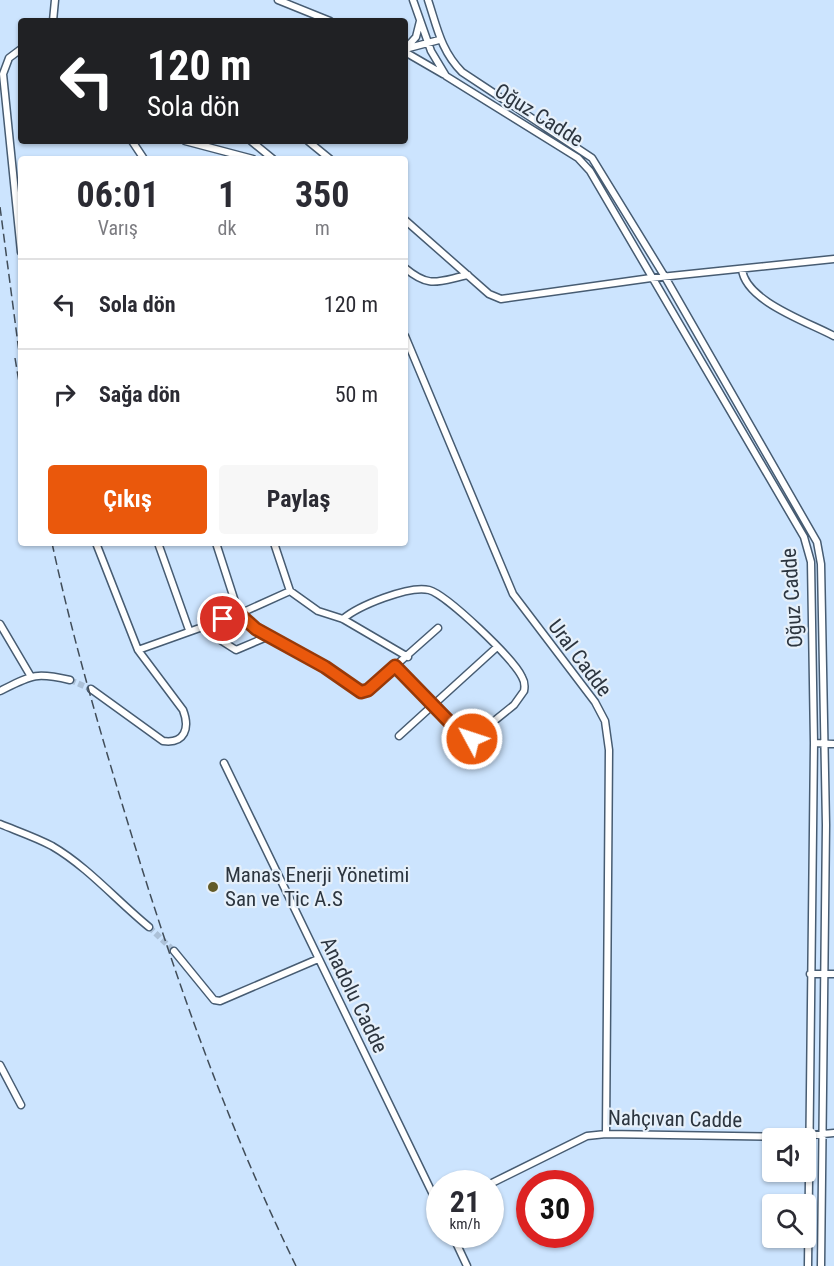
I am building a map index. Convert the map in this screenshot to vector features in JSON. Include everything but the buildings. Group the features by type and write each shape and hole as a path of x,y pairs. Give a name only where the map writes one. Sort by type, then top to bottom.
{"street":[{"path":"53,18 55,0"},
{"path":"278,0 323,18"},
{"name":"Oğuz Cadde","path":"413,0 428,45 446,76 582,161 804,537 810,562 814,744 808,1128"},
{"name":"Oğuz Cadde","path":"428,0 439,40 451,62 462,72 592,158 665,277 817,542 821,564 825,744 821,1266"},
{"path":"408,46 416,37 420,21"},
{"path":"408,49 439,40"},
{"path":"18,51 9,58 3,74 18,222"},
{"path":"408,52 446,76"},
{"path":"196,144 242,156"},
{"path":"255,144 269,156"},
{"path":"312,144 326,156"},
{"path":"408,223 489,294 506,299 651,278 834,260"},
{"path":"742,269 746,284 759,296 834,336"},
{"path":"408,271 419,280 428,282 468,275"},
{"name":"Ural Cadde","path":"408,343 513,594 591,697 605,721 609,750 606,1134"},
{"path":"91,689 121,709 153,736 173,743 180,739 186,731 187,722 183,710 138,650 97,546"},
{"path":"159,546 189,630"},
{"path":"217,546 239,614 269,636 325,667 361,692 368,690 408,657 438,628"},
{"path":"275,546 290,591 318,611 343,619 408,657"},
{"path":"343,619 356,610 393,596 427,590 441,597 497,647 523,678 523,695 514,705 470,739 395,666"},
{"path":"138,650 239,614 290,591"},
{"path":"0,624 30,675"},
{"path":"206,624 214,636 236,650 269,636"},
{"path":"399,736 497,647"},
{"path":"0,691 30,675 40,674 70,680"},
{"path":"814,744 834,744"},
{"name":"Anadolu Cadde","path":"224,763 426,1181"},
{"path":"0,824 53,847 102,884 113,897 149,927"},
{"path":"174,951 214,1000 220,1001 318,959"},
{"path":"810,974 834,974"},
{"path":"0,1065 21,1104"},
{"name":"Nahçıvan Cadde","path":"816,1133 834,1133"},
{"name":"Nahçıvan Cadde","path":"504,1177 587,1137 606,1134 762,1137"},
{"name":"Oğuz Cadde","path":"808,1182 808,1266"},
{"path":"459,1248 467,1266"}],"tunnel":[{"path":"70,680 91,689"},
{"path":"149,927 174,951"}],"railway":[{"path":"0,207 18,344"},
{"path":"15,358 18,376"},
{"path":"53,546 96,716 163,934 224,1102 296,1266"}],"place":[{"name":"Manas Enerji Yönetimi San ve Tic A.S","path":"213,887"}],"route":[{"path":"223,619 239,614 256,629 325,667 361,692 368,690 395,666 465,738 472,739"}]}
